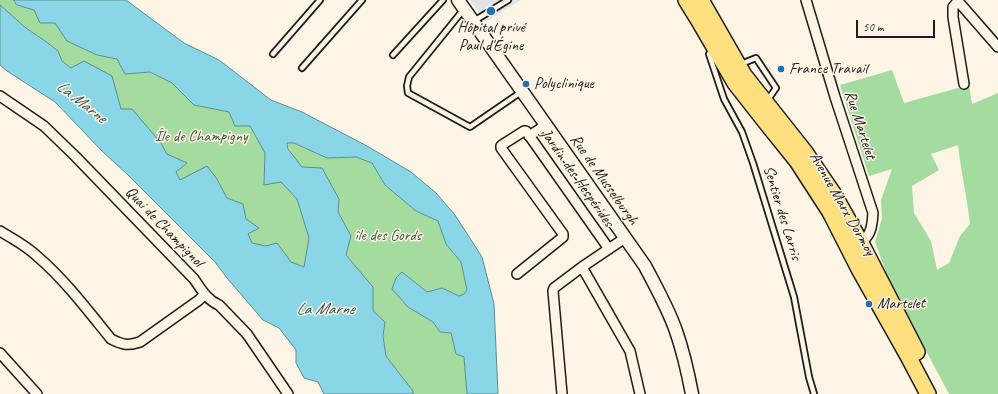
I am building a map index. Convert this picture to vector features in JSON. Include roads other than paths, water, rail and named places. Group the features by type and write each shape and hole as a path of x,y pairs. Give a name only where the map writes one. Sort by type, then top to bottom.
{"main road":[{"name":"Avenue Marx Dormoy","path":"686,0 735,83 797,161 855,247 939,394"},
{"name":"Avenue Marx Dormoy","path":"701,0 744,75 812,162 833,193 879,305 928,394"}],"street":[{"name":"Rue Martelet","path":"806,0 838,106 873,213 872,228 866,239 855,247"},
{"path":"964,84 953,16 953,7 957,0 998,47"},
{"name":"Rue de Musselburgh","path":"461,4 645,266 663,301 672,323 685,360 692,394"},
{"name":"Quai de Champignol","path":"0,96 44,126 76,156 194,279 204,294 212,302 219,305 247,334 288,394"},
{"path":"529,136 546,126"},
{"name":"Jardin des Hespérides","path":"517,274 563,237 563,234 500,146 524,131 609,249"},
{"path":"0,231 38,256 65,284 111,339 122,344 140,342 199,300 204,294"},
{"name":"Jardin des Hespérides","path":"562,394 553,291 556,286 625,238"},
{"path":"582,267 630,351 640,394"},
{"path":"0,353 37,394"}],"lane":[{"path":"273,54 320,0"},
{"path":"302,68 362,0"},
{"path":"393,55 443,0"},
{"path":"473,22 508,0"},
{"path":"461,4 409,77 407,86 408,93 470,127 522,91"},
{"name":"Sentier des Larris","path":"714,46 708,54 724,99 742,132 753,163 794,297 809,377 814,394"}],"water":[{"name":"La Marne","path":"14,0 126,0 184,43 219,60 271,100 302,112 367,146 411,172 436,193 455,215 482,257 494,304 498,394 467,394 464,357 456,354 451,333 440,332 433,322 408,307 392,289 396,278 402,272 427,292 442,288 459,296 464,294 467,290 461,262 446,244 438,221 416,211 385,185 372,163 356,157 327,158 294,143 287,143 288,149 302,167 322,168 339,199 338,212 351,236 346,255 373,287 373,311 385,322 383,336 386,356 413,391 413,394 324,394 318,382 304,378 296,363 296,350 279,328 263,320 215,262 102,151 55,102 0,65 0,5 26,28 58,51 62,61 71,68 84,61 112,76 121,109 132,109 161,143 167,154 187,163 176,172 180,180 207,166 217,179 227,198 243,204 246,219 259,228 248,234 252,243 266,246 277,243 291,262 304,267 309,238 297,199 281,182 264,185 265,153 250,126 235,126 229,112 194,105 172,83 150,72 125,74 117,59 97,55 67,41 55,23 40,23 34,10 17,5"}],"place":[{"name":"Hôpital privé Paul d'Égine","path":"491,11"},
{"name":"France Travail","path":"781,69"},
{"name":"Polyclinique","path":"526,84"},
{"name":"Martelet","path":"869,304"}],"park label":[{"name":"Île de Champigny","path":"201,137"},
{"name":"île des Gords","path":"388,236"}]}
